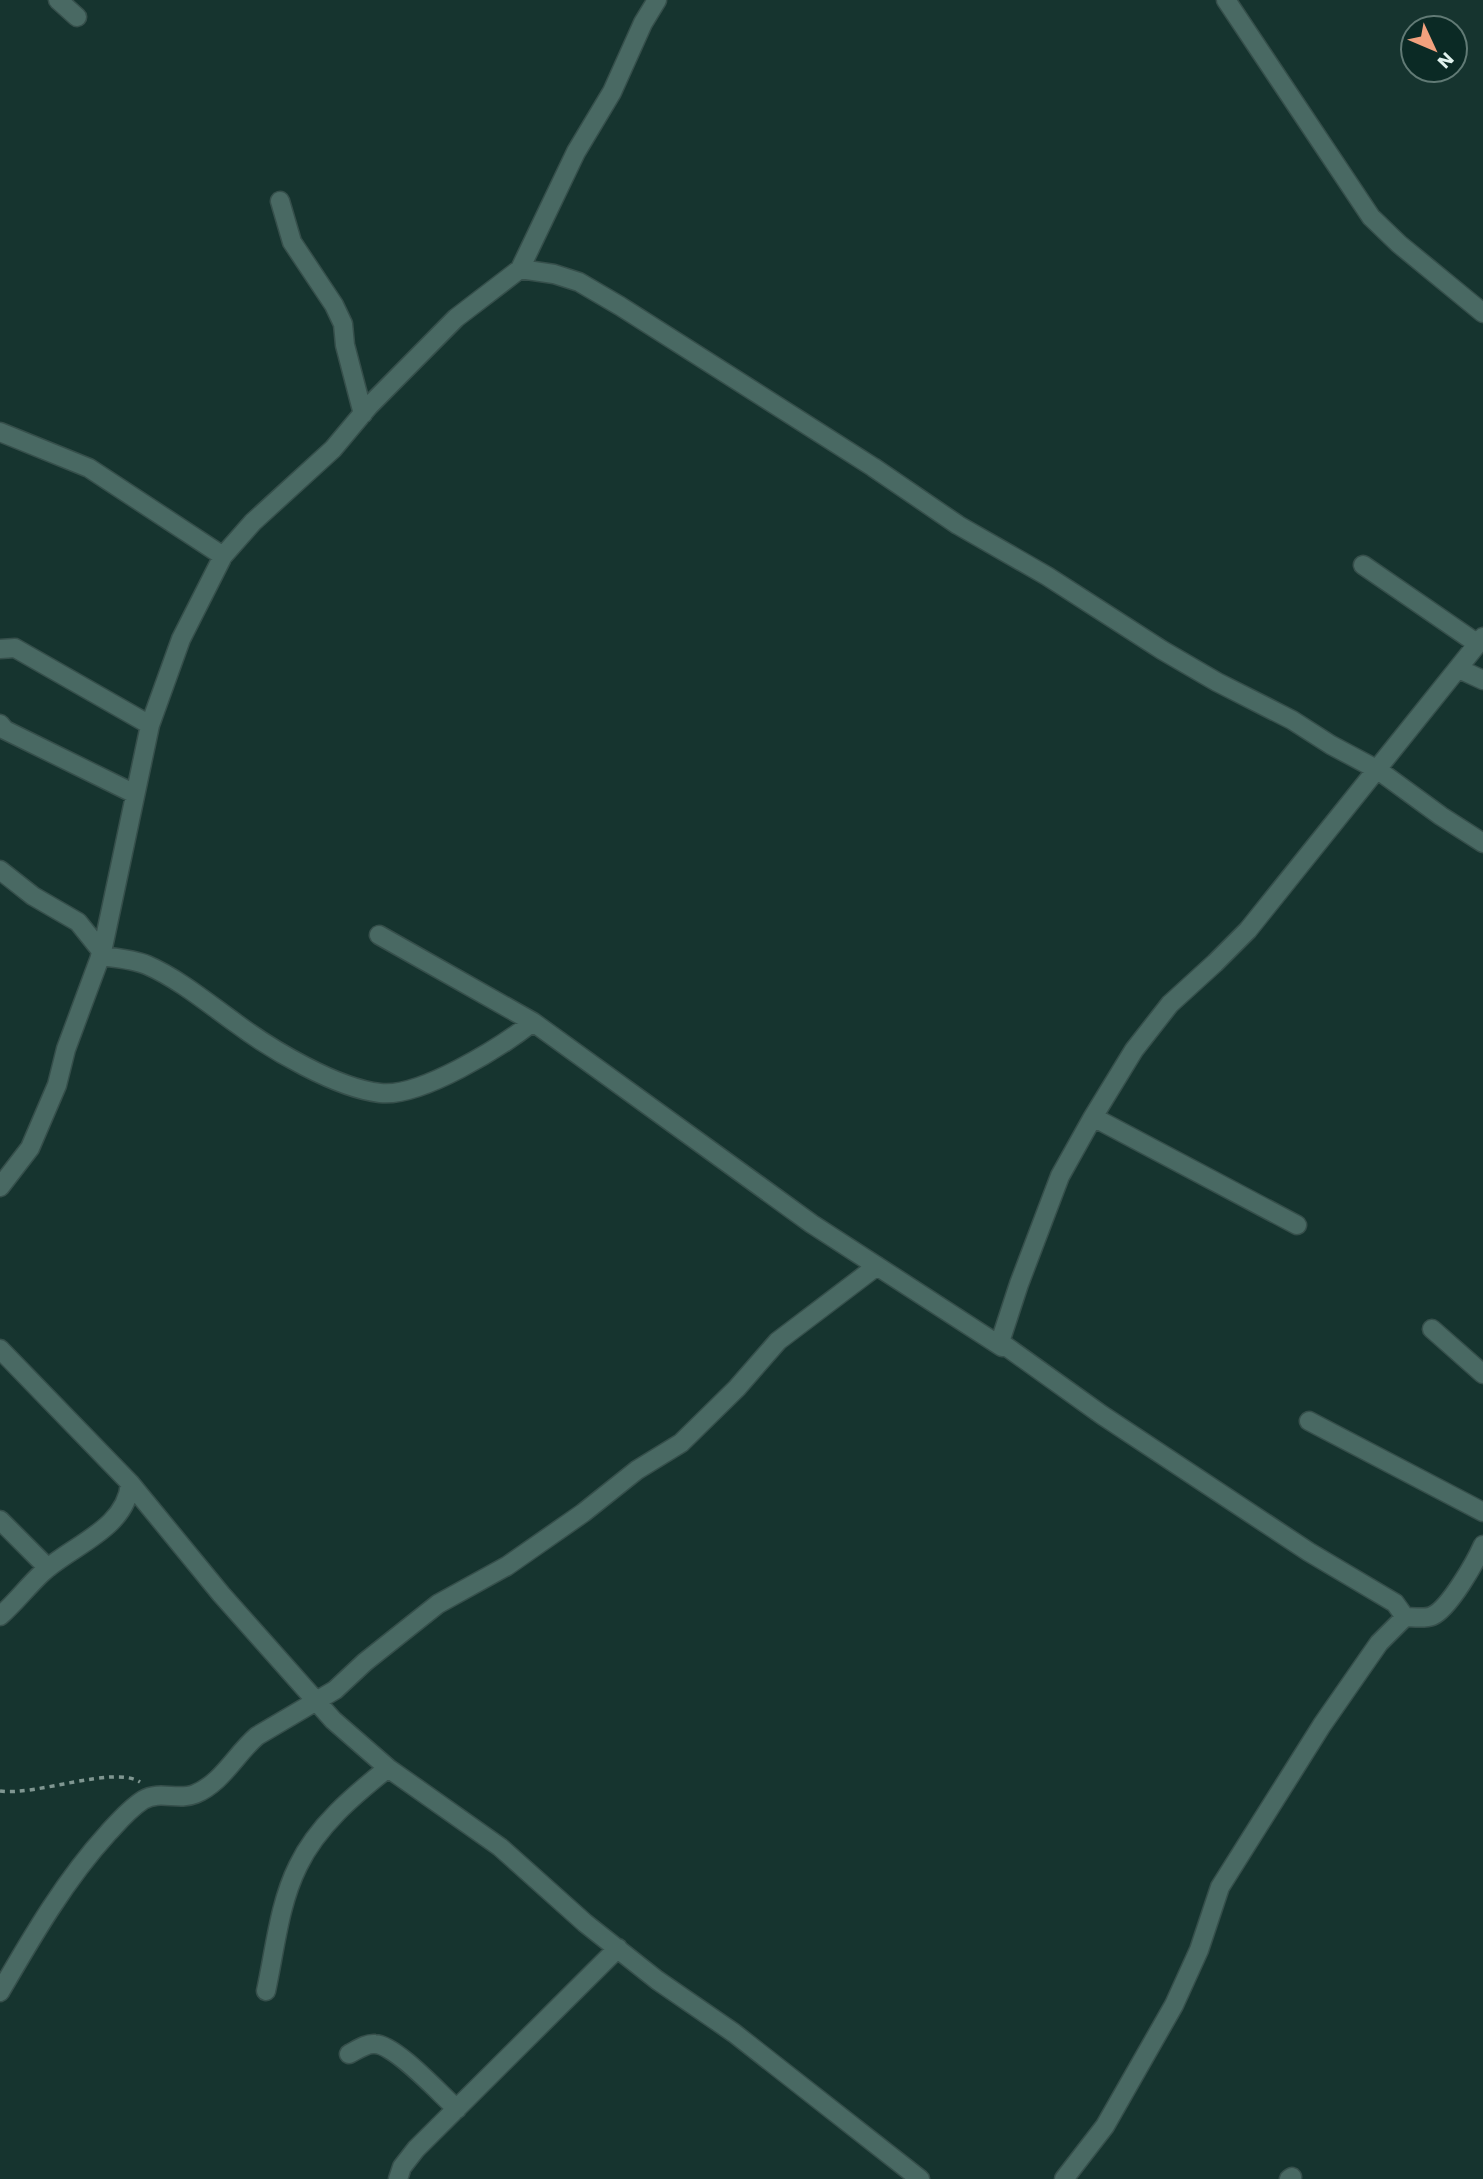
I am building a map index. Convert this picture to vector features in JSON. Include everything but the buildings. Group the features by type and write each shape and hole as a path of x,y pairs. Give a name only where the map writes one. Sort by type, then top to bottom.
{"street":[{"path":"58,0 77,17"},
{"path":"0,1187 30,1148 46,1115 62,1071 65,1049 101,954 110,919 113,891 150,725 181,639 223,556 253,522 333,449 456,318 520,269 576,152 612,92 643,23 657,0"},
{"path":"1226,0 1371,217 1399,244 1483,313"},
{"path":"280,201 292,242 334,305 343,324 345,345 363,414"},
{"path":"520,269 554,274 579,282 620,306 873,467 958,525 1058,583 1217,682 1292,720 1378,770 1483,843"},
{"path":"0,432 89,468 223,556"},
{"path":"379,935 533,1022 812,1224 1002,1348 1000,1342 1019,1284 1060,1176 1134,1049 1170,1004 1248,930 1480,641 1363,565"},
{"path":"0,649 15,648 150,725"},
{"path":"1460,669 1483,680"},
{"path":"0,724 5,730 135,794"},
{"path":"0,870 33,896 78,922 101,954 148,965 257,1038 349,1087 382,1094 416,1088 509,1041 533,1022"},
{"path":"78,922 110,919"},
{"path":"1093,1117 1297,1225"},
{"path":"0,1992 53,1905 88,1855 127,1813 144,1799 159,1794 185,1797 204,1789 223,1774 246,1745 257,1736 344,1683 365,1662 438,1604 506,1566 583,1513 637,1470 681,1443 737,1388 778,1341 877,1266"},
{"path":"1432,1329 1483,1374"},
{"path":"1000,1342 1113,1422 1309,1552 1395,1603 1405,1617"},
{"path":"0,1349 130,1483 220,1594 314,1701 388,1768 500,1847 585,1923 657,1980 734,2033 920,2179"},
{"path":"1309,1421 1483,1512"},
{"path":"0,1616 48,1568 110,1523 127,1495 130,1483"},
{"path":"0,1520 48,1568"},
{"path":"1064,2179 1105,2126 1174,2005 1199,1950 1220,1887 1322,1725 1379,1643 1405,1617 1432,1616 1440,1609 1463,1581 1483,1545"},
{"path":"266,1991 284,1901 298,1866 316,1837 335,1815 388,1768"},
{"path":"398,2179 402,2167 416,2149 618,1948"},
{"path":"349,2054 368,2045 377,2044 392,2049 457,2109"}],"path":[{"path":"0,1791 10,1793 34,1790 109,1776 135,1779 159,1794"}]}
